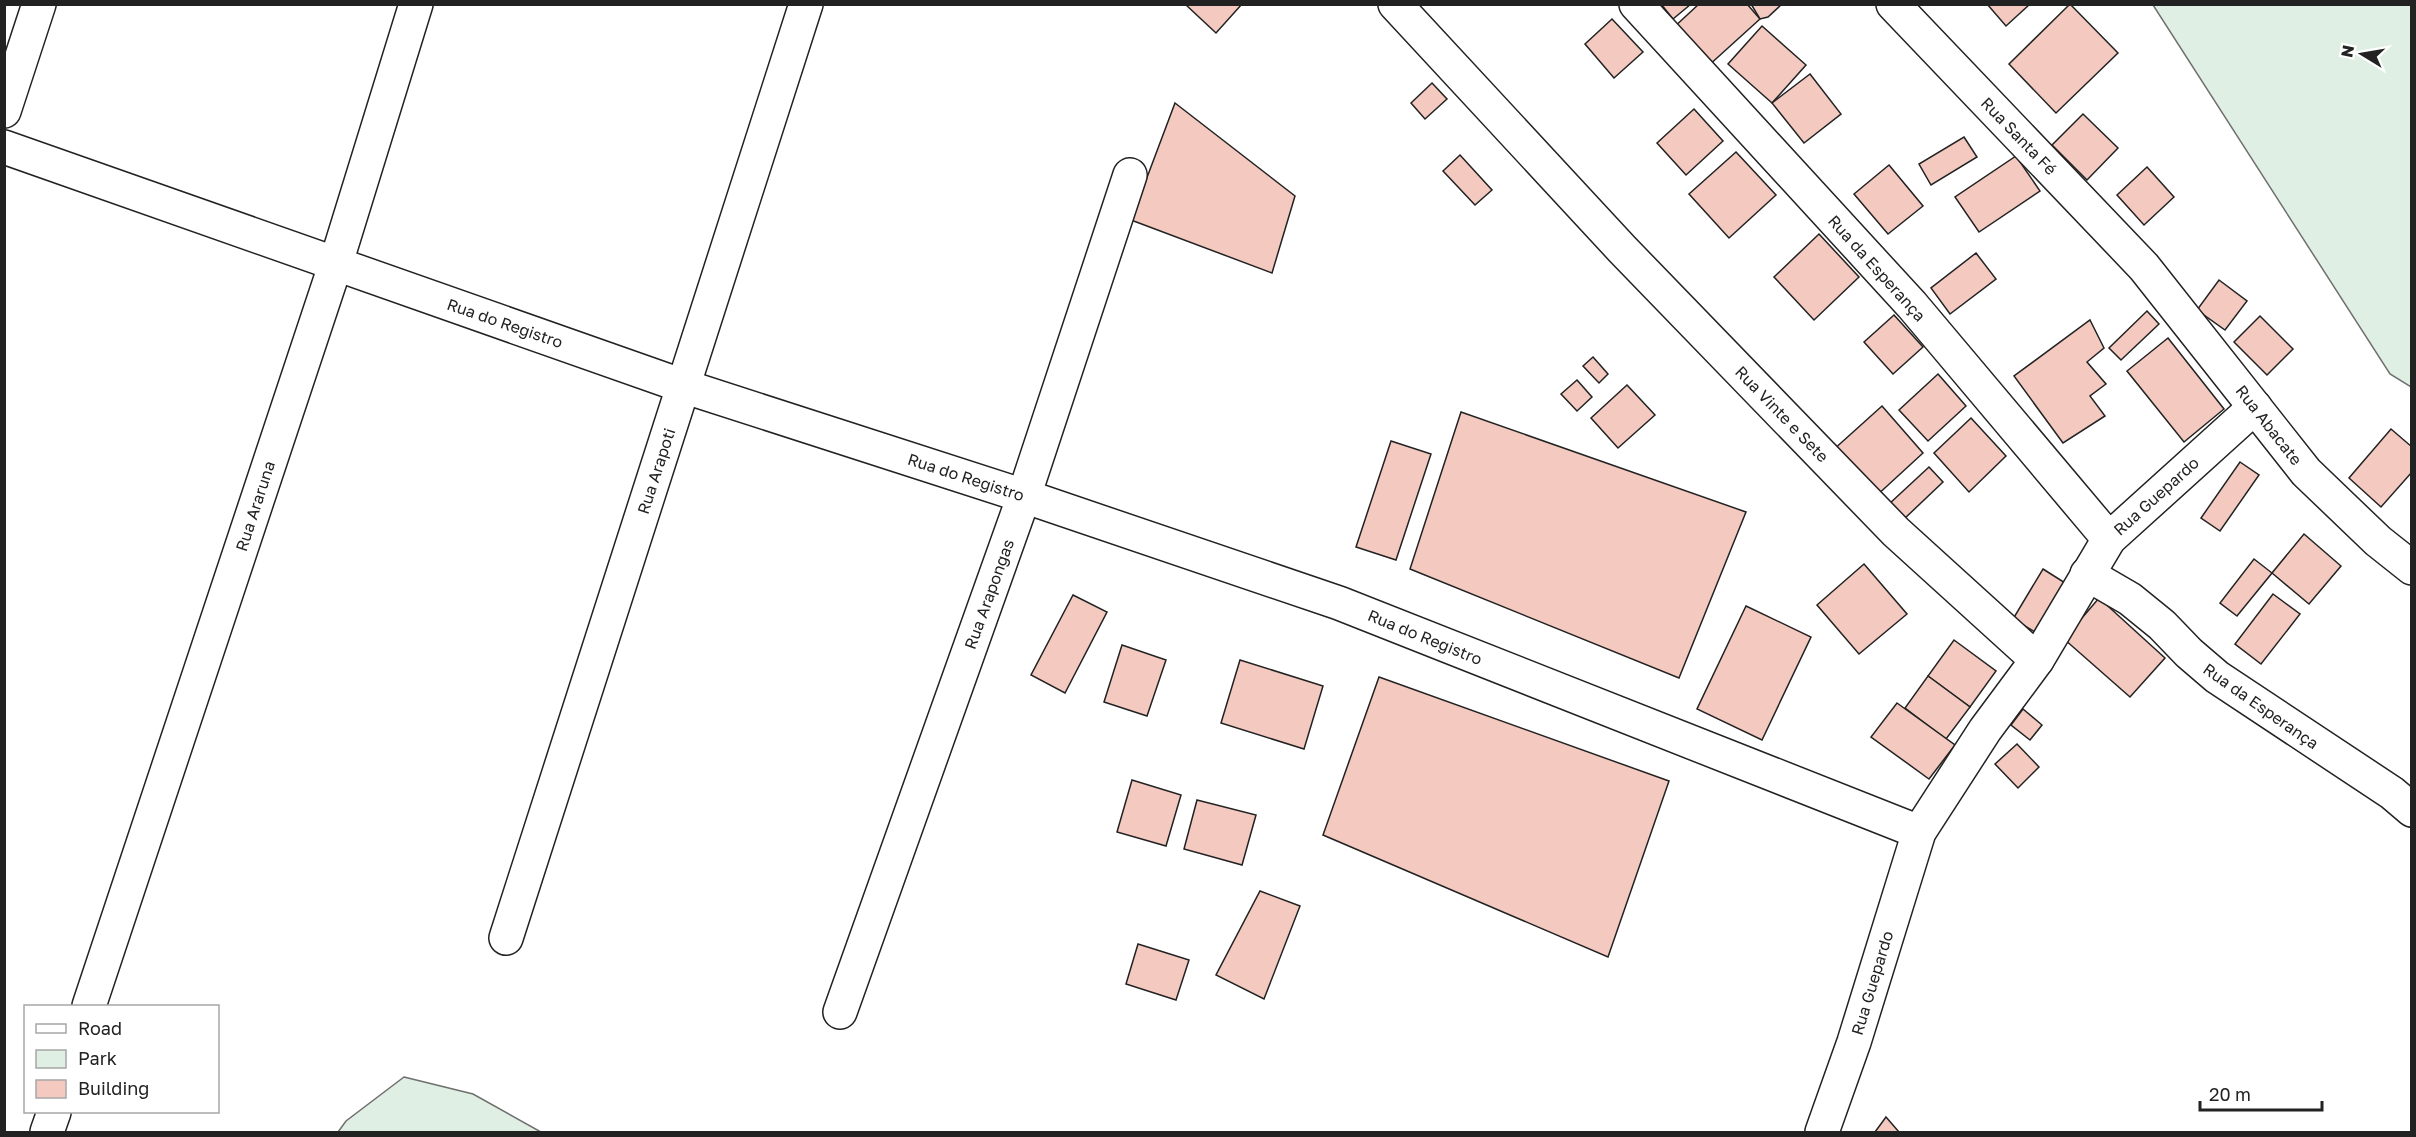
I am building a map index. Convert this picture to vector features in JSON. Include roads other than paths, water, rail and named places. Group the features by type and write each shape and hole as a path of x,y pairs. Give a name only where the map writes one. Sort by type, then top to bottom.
{"street":[{"path":"4,111 39,4"},
{"name":"Rua Araruna","path":"89,1005 336,263 416,4"},
{"name":"Rua Arapoti","path":"506,938 806,4"},
{"name":"Rua Vinte e Sete","path":"1395,4 1622,249 1888,523 2037,660"},
{"name":"Rua da Esperança","path":"1636,4 1912,305 2109,539"},
{"name":"Rua Santa Fé","path":"1893,4 2144,267"},
{"name":"Rua do Registro","path":"4,147 683,386 1024,496 1339,603 1919,832"},
{"name":"Rua Arapongas","path":"840,1012 1024,496 1130,175"},
{"name":"Rua Abacate","path":"2144,267 2306,472 2378,541 2412,568"},
{"name":"Rua Guepardo","path":"2037,660 2109,539 2255,407"},
{"name":"Rua da Esperança","path":"2087,574 2130,599 2162,625 2217,677 2392,794 2412,810"},
{"path":"1919,832 1985,730 2037,660"},
{"name":"Rua Guepardo","path":"1822,1132 1854,1042 1919,832"},
{"path":"47,1132 54,1113"}]}
